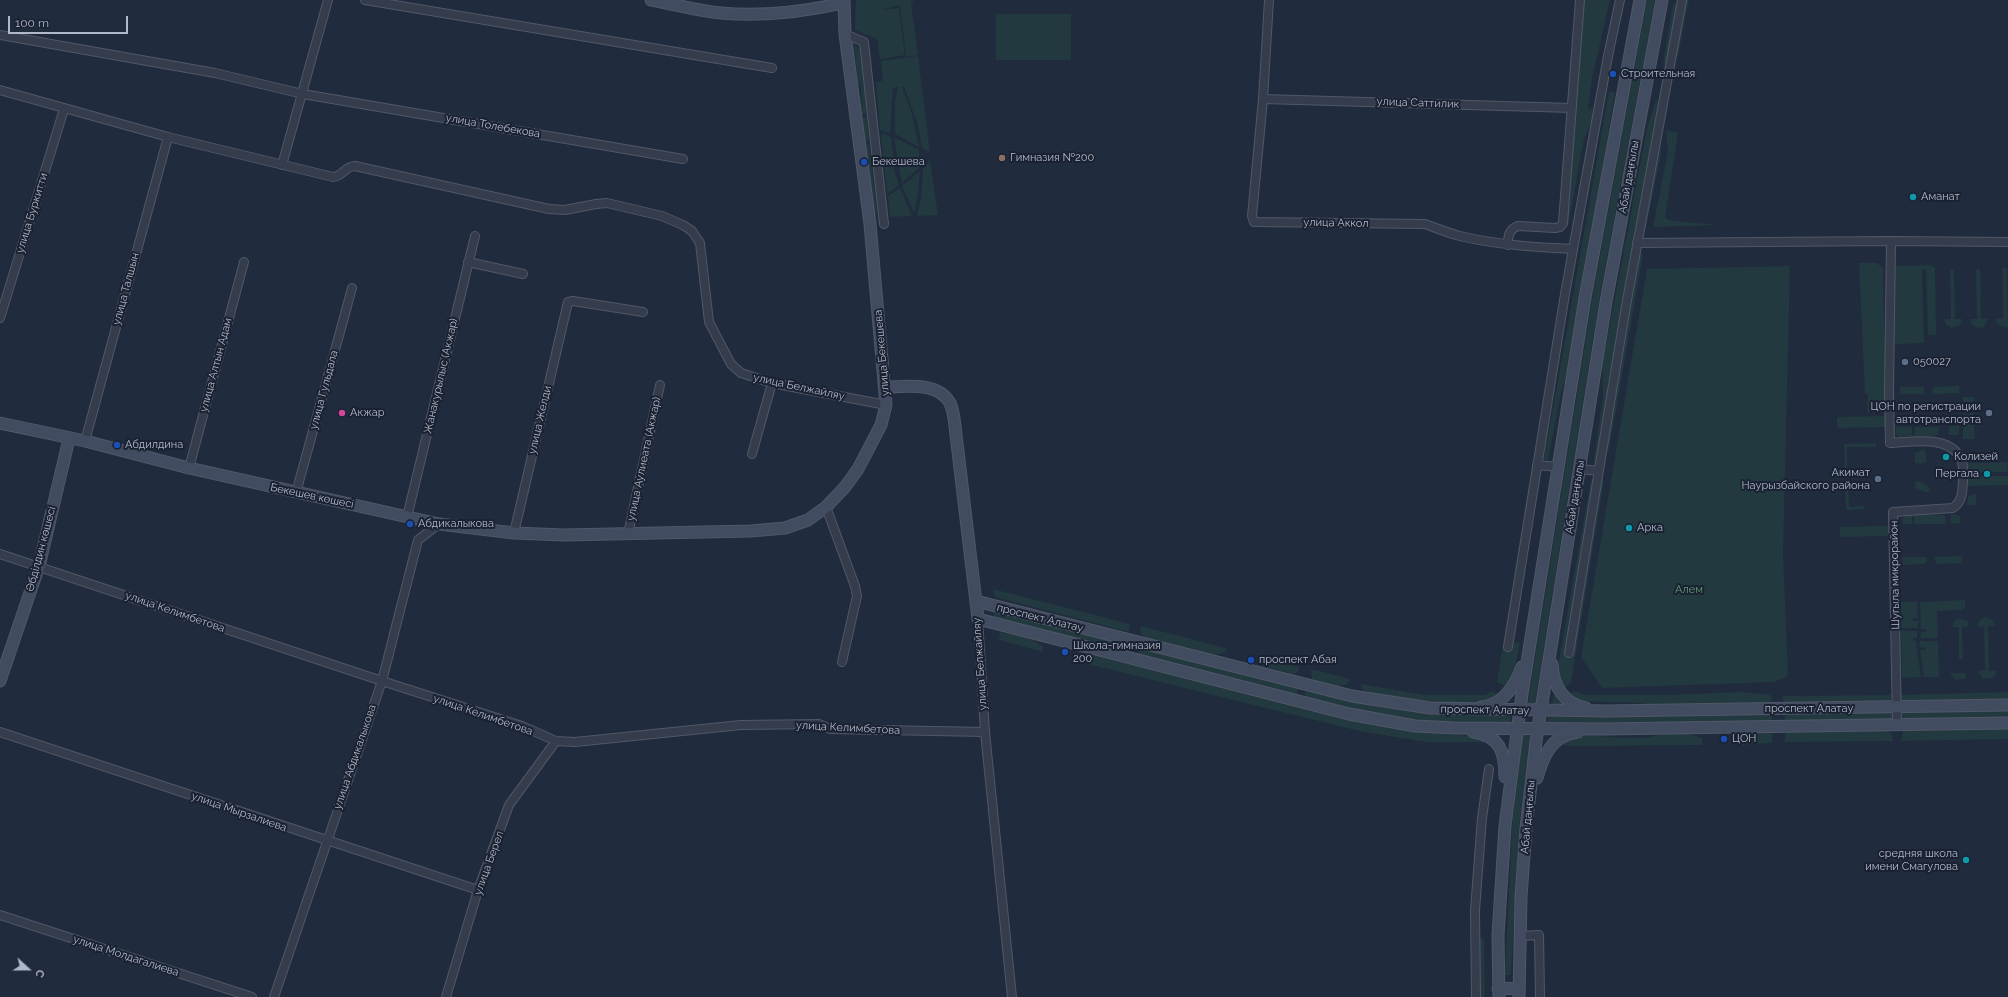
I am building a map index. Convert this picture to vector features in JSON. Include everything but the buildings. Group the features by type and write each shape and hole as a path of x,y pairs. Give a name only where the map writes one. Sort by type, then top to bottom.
{"main road":[{"path":"651,0 720,13 760,14 807,11 844,2"},
{"path":"1505,826 1530,642 1585,298 1640,0"},
{"name":"Абай даңғылы","path":"1519,993 1526,828 1538,728 1606,302 1662,0"},
{"name":"улица Бекешева","path":"628,534 751,532 785,528 808,520 826,507 845,487 858,469 881,425 886,405 885,387 870,224 845,34 844,2"},
{"name":"улица Белжайляу","path":"885,387 927,387 939,391 950,402 954,418 978,619"},
{"name":"Бекешев көшесі","path":"0,423 69,439 85,441 189,468 296,493 440,524 514,533 564,536 628,534"},
{"name":"Әбділдин көшесі","path":"0,681 39,566 69,439"},
{"name":"проспект Алатау","path":"976,601 1352,696 1394,704 1455,710 1520,711 2008,705"},
{"name":"проспект Алатау","path":"978,619 1349,714 1415,726 1454,728 1604,729 1779,725 2008,723"},
{"path":"1133,659 1135,642"},
{"path":"1455,710 1484,707 1494,704 1504,697 1512,688 1518,677 1530,642"},
{"path":"1552,645 1553,672 1556,684 1561,694 1570,702 1578,706 1606,711"},
{"path":"1300,701 1301,683"},
{"path":"1454,728 1479,733 1489,737 1496,742 1505,760 1505,826 1498,934 1499,993 1519,993"},
{"path":"1526,828 1545,752 1554,742 1567,734 1604,729"}],"street":[{"path":"0,90 168,137 282,164 303,94 328,0"},
{"path":"365,0 772,68"},
{"path":"1263,99 1269,0"},
{"path":"1573,249 1508,245 1508,237 1510,231 1518,226 1555,228 1560,227 1563,223 1580,0"},
{"path":"1508,647 1573,249 1608,56 1620,0"},
{"path":"1570,653 1637,243 1682,0"},
{"path":"845,34 864,42 884,224"},
{"name":"улица Толебекова","path":"0,35 216,73 303,94 683,159"},
{"name":"улица Саттилик","path":"1263,99 1572,108"},
{"name":"улица Аккол","path":"1263,99 1252,216 1254,222 1424,224 1458,236 1508,245"},
{"name":"улица Буркитти","path":"0,318 64,109"},
{"name":"улица Талшын","path":"85,441 168,137"},
{"name":"улица Белжайляу","path":"282,164 333,177 339,176 349,167 355,166 549,209 565,210 607,203 662,216 692,231 700,243 709,322 731,364 741,373 772,383 886,405"},
{"name":"Жанакурылыс (Акжар)","path":"407,516 475,236"},
{"path":"1637,243 1891,240 2008,242"},
{"name":"Шугыла микрорайон","path":"1891,240 1890,443 1941,442 1951,447 1959,457 1962,463 1963,472 1962,496 1958,505 1952,508 1893,512 1897,725"},
{"name":"улица Алтын Адам","path":"189,468 244,262"},
{"path":"468,262 524,274"},
{"name":"улица Гульдала","path":"296,493 352,288"},
{"name":"улица Желди","path":"514,533 565,307 568,302 573,301 643,312"},
{"path":"752,454 772,383"},
{"name":"улица Аулиеата (Акжар)","path":"628,534 660,385"},
{"path":"1537,465 1558,467"},
{"path":"1580,469 1599,471"},
{"path":"826,507 855,586 857,596 842,662"},
{"name":"улица Абдикалыкова","path":"274,997 326,841 382,682 418,540 440,524"},
{"name":"улица Келимбетова","path":"0,554 382,682 522,726 556,741 575,742 741,725 820,724 830,729 985,732"},
{"name":"улица Белжайляу","path":"978,619 985,732 1012,997"},
{"name":"улица Мырзалиева","path":"0,732 478,890"},
{"name":"улица Берел","path":"446,997 478,890 509,805 556,741"},
{"path":"1476,997 1475,910 1482,818 1489,769"},
{"name":"улица Молдагалиева","path":"0,915 252,997"},
{"path":"1521,936 1539,936 1540,997"}],"green space":[{"path":"856,0 913,0 911,3 918,55 906,57 900,5 881,10 899,8 905,55 880,59 877,39 855,30"},
{"path":"1585,0 1610,0 1592,79 1588,108 1593,109 1592,121 1584,139 1568,227 1565,228"},
{"path":"1647,0 1655,0 1599,301 1535,703 1533,706 1530,706 1528,702 1592,300"},
{"path":"1685,0 1689,0 1678,56 1674,63"},
{"path":"1673,4 1676,4 1678,9 1668,64 1663,63"},
{"path":"996,14 1071,14 1071,60 996,60"},
{"path":"854,44 860,49 867,114 862,115 861,87 860,83 858,83"},
{"path":"918,56 930,153 922,148 918,125 904,87 902,87 911,111 919,147 895,134 895,100 898,87 893,88 890,133 880,130 876,82 881,81 883,85 881,61"},
{"path":"1609,91 1615,92 1572,360 1561,393 1548,460 1544,459"},
{"path":"1656,100 1660,102 1597,464 1593,464 1603,398 1602,366 1647,128"},
{"path":"862,117 867,117 869,141 864,142"},
{"path":"1666,130 1678,133 1665,218 1673,221 1719,225 1653,227 1668,151"},
{"path":"883,133 891,137 895,172 899,185 887,194 881,139 881,135"},
{"path":"894,137 919,150 920,167 902,183"},
{"path":"1660,138 1661,155 1645,231 1642,225"},
{"path":"869,143 877,213 873,218 865,144"},
{"path":"930,160 938,215 917,216 921,197 923,168"},
{"path":"920,171 918,194 914,213 902,186"},
{"path":"900,188 912,216 890,217 888,196"},
{"path":"1640,254 1643,254 1609,451 1605,451 1637,258"},
{"path":"1859,263 1877,263 1883,268 1886,412 1867,412 1868,394 1865,394"},
{"path":"1931,265 1935,268 1936,335 1928,335 1926,269 1922,270 1924,343 1895,344 1895,266"},
{"name":"Алем","path":"1790,266 1783,553 1788,676 1774,682 1602,688 1581,657 1647,269"},
{"path":"2007,267 2007,328 1998,324 1995,319 2003,318 2002,268"},
{"path":"1954,269 1955,319 1962,319 1960,325 1952,328 1946,325 1944,319 1951,319 1950,270"},
{"path":"1976,269 1980,269 1981,319 1988,319 1984,327 1978,328 1972,325 1970,319 1977,319"},
{"path":"1959,386 1959,393 1933,394 1932,389 1935,387"},
{"path":"1900,387 1924,387 1924,394 1900,394"},
{"path":"1963,397 1974,397 1974,410 1969,408 1963,410"},
{"path":"1963,413 1974,413 1975,439 1963,439"},
{"path":"1886,416 1886,427 1837,428 1837,417"},
{"path":"1949,426 1959,426 1959,435 1949,435"},
{"path":"1897,427 1912,427 1912,436 1898,437 1895,432"},
{"path":"1915,427 1939,427 1938,434 1935,436 1915,436"},
{"path":"1876,443 1876,447 1847,447 1847,469 1845,469 1844,444"},
{"path":"1925,449 1927,462 1922,464 1915,463 1915,453"},
{"path":"2007,462 2008,472 1968,472 1967,463"},
{"path":"1532,464 1535,464 1506,648 1513,648 1514,642 1520,643 1513,678 1506,687 1497,682"},
{"path":"1968,476 2008,476 2008,485 1968,486"},
{"path":"1591,479 1595,479 1565,656 1571,657 1601,479 1604,480 1571,683 1562,689 1557,672"},
{"path":"1919,481 1929,487 1930,492 1925,492 1915,488 1915,482"},
{"path":"1845,485 1848,485 1849,507 1864,506 1864,509 1846,510"},
{"path":"1976,493 1976,505 1967,505 1968,496"},
{"path":"1951,514 1960,516 1961,523 1951,524"},
{"path":"1912,515 1912,524 1903,524 1902,520 1904,516"},
{"path":"1914,515 1945,515 1946,524 1914,524"},
{"path":"1888,526 1888,536 1840,537 1840,527"},
{"path":"1962,556 1962,563 1937,564 1935,561 1935,557"},
{"path":"1902,557 1927,557 1927,561 1924,564 1903,565"},
{"path":"993,589 1130,624 1129,632 995,597"},
{"path":"1965,600 1965,607 1961,610 1937,611 1938,638 1920,638 1921,632 1926,632 1926,629 1921,629 1920,602"},
{"path":"1900,602 1917,602 1918,618 1912,618 1913,621 1918,621 1918,628 1901,628"},
{"path":"993,609 1128,645 1130,647 1129,652 1126,653 994,618"},
{"path":"1986,617 1993,620 1995,626 1988,626 1989,671 1996,671 1994,677 1988,679 1982,678 1978,671 1985,670 1984,627 1977,626 1980,620"},
{"path":"1960,618 1968,621 1969,626 1962,627 1963,659 1959,659 1959,627 1952,627 1955,620"},
{"path":"1141,626 1226,648 1226,652 1209,656 1149,639 1142,635 1140,631"},
{"path":"1901,631 1917,631 1917,638 1913,638 1913,641 1916,641 1921,677 1902,678"},
{"path":"1000,632 1028,638 1043,646 1043,652 999,640"},
{"path":"1920,641 1938,641 1939,677 1924,677 1920,650 1926,650 1926,648 1919,647"},
{"path":"1141,648 1295,686 1298,689 1297,694 1293,695 1139,657 1137,654"},
{"path":"1090,655 1410,732 1471,736 1487,742 1426,742 1359,731 1080,662 1081,656"},
{"path":"1261,656 1299,667 1299,671 1294,674 1262,666"},
{"path":"1311,669 1351,679 1346,685 1334,686 1312,679"},
{"path":"1950,673 1966,673 1966,677 1964,679 1955,680"},
{"path":"1361,684 1424,695 1485,695 1492,691 1497,694 1488,700 1477,703 1445,703 1406,699 1373,693 1362,690"},
{"path":"1555,687 1573,706 1552,705"},
{"path":"1310,690 1418,712 1453,715 1508,715 1511,717 1510,722 1507,724 1420,722 1354,710 1305,697 1305,692"},
{"path":"1574,691 1585,695 1665,695 1741,692 1771,695 1772,704 1667,706 1639,703 1579,701 1568,694"},
{"path":"2008,692 2008,700 1903,702 1900,698 1900,695"},
{"path":"1892,695 1889,702 1786,703 1783,700 1783,696"},
{"path":"2008,710 2008,718 1904,720 1901,717 1903,712"},
{"path":"1891,712 1893,717 1890,720 1787,721 1784,718 1786,713"},
{"path":"1772,713 1772,721 1606,725 1547,723 1548,715"},
{"path":"2008,728 2008,739 1901,741 1903,730"},
{"path":"1757,730 1772,730 1772,743 1739,745 1739,738"},
{"path":"1791,730 1888,731 1892,734 1893,741 1784,742 1786,733"},
{"path":"1529,732 1530,734 1519,828 1511,975 1505,975 1512,827 1523,734"},
{"path":"1669,733 1684,733 1702,738 1702,745 1566,746 1562,742 1589,736 1641,738"},
{"path":"1480,938 1484,941 1485,997 1480,997"}],"place":[{"name":"Строительная","path":"1613,74"},
{"name":"Гимназия №200","path":"1002,158"},
{"name":"Бекешева","path":"864,162"},
{"name":"Аманат","path":"1913,197"},
{"name":"050027","path":"1905,362"},
{"name":"Акжар","path":"342,413"},
{"name":"ЦОН по регистрации автотранспорта","path":"1989,413"},
{"name":"Абдилдина","path":"117,445"},
{"name":"Колизей","path":"1946,457"},
{"name":"Пергала","path":"1987,474"},
{"name":"Акимат Наурызбайского района","path":"1878,479"},
{"name":"Абдикалыкова","path":"410,524"},
{"name":"Арка","path":"1629,528"},
{"name":"Школа-гимназия 200","path":"1065,652"},
{"name":"проспект Абая","path":"1251,660"},
{"name":"ЦОН","path":"1724,739"},
{"name":"средняя школа имени Смагулова","path":"1966,860"}]}
